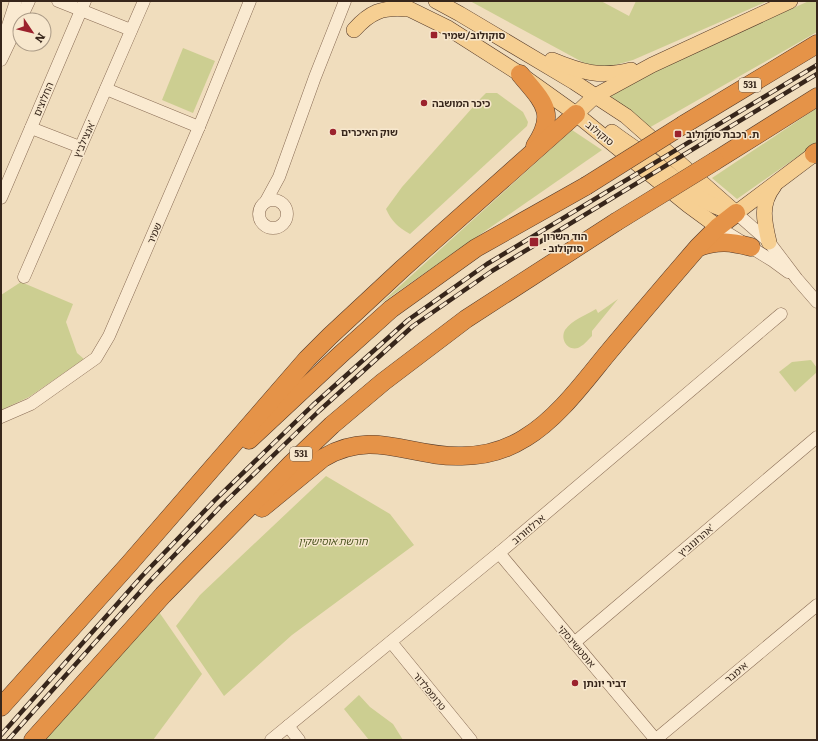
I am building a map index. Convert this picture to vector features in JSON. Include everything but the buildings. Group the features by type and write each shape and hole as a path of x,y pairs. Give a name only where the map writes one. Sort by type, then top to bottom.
{"highway":[{"name":"531","path":"1,707 129,564 202,487 259,431 391,309 476,248 586,186 817,44"},
{"path":"520,74 542,100 546,113 545,129 526,159"},
{"name":"531","path":"33,740 176,581 291,464 383,382 466,319 616,222 817,97"},
{"path":"129,564 273,397 324,342 402,269 576,114"},
{"path":"176,581 312,466 328,455 341,449 365,444 380,444 423,453 444,456 462,456 495,452 526,438 541,427 569,399 698,248 718,227 736,213"},
{"path":"698,248 713,242 736,243 751,247"}],"main road":[{"name":"סוקולוב","path":"393,1 448,28 520,74 576,114 718,227"},
{"name":"סוקולוב","path":"436,1 503,40 626,116 736,213"},
{"path":"576,114 595,96 652,65 790,1"},
{"path":"354,30 362,20 373,13 384,9 410,9"},
{"path":"503,40 570,67 596,74 611,75 652,65"},
{"path":"576,114 591,117 651,159 706,202 720,209 736,213 816,153"},
{"path":"769,242 764,219 764,207 769,193 777,182"}],"street":[{"path":"1,47 16,1"},
{"path":"24,12 29,1"},
{"path":"58,1 83,6 131,30"},
{"name":"אנצילביץ'","path":"24,277 144,1"},
{"name":"שמיר","path":"1,418 31,404 96,358 110,336 199,127 250,1"},
{"path":"266,201 279,177 315,77 345,1"},
{"name":"החלוצים","path":"1,198 83,6"},
{"path":"1,60 12,37"},
{"path":"106,89 199,127"},
{"path":"31,128 80,147"},
{"name":"סוקולוב","path":"736,213 769,242 797,279 817,302"},
{"name":"סוקולוב","path":"718,227 751,247 797,279"},
{"name":"ארלוזורוב","path":"271,740 499,553 781,314"},
{"name":"אהרונוביץ'","path":"574,643 817,437"},
{"name":"אוסטשינסקי","path":"499,553 656,740"},
{"name":"אימבר","path":"656,740 817,605"},
{"name":"טרומפלדור","path":"390,642 470,740"},
{"path":"288,726 299,740"}],"green space":[{"path":"470,1 601,1 629,16 636,1 768,1 633,60 608,67 586,64"},
{"path":"809,1 817,1 817,32 647,129 608,98 651,71"},
{"path":"183,48 215,61 193,113 162,100"},
{"path":"486,93 497,93 523,112 528,122 527,126 410,234 396,224 386,209 402,187"},
{"path":"817,108 817,143 737,199 712,178"},
{"path":"572,130 602,150 380,304"},
{"path":"21,282 73,304 66,322 77,353 84,359 29,397 1,410 1,295"},
{"path":"618,299 592,331 592,336 584,344 578,348 571,348 566,344 563,337 565,330 571,323 596,309 598,313"},
{"path":"811,360 817,368 817,372 795,392 779,372 792,362"},
{"name":"חורשת אוסישקין","path":"326,476 390,514 414,545 292,635 224,696 176,626 200,595"},
{"path":"159,612 202,674 153,740 45,740"},
{"path":"359,695 370,707 393,724 403,740 369,740 344,709"}],"railway":[{"path":"1,735 142,576 215,500 313,405 408,320 487,264 817,65"},
{"path":"8,740 149,582 221,506 319,411 413,326 492,271 817,74"}],"place":[{"name":"סוקולוב/שמיר","path":"434,35"},
{"name":"כיכר המושבה","path":"424,103"},
{"name":"שוק האיכרים","path":"333,132"},
{"name":"ת. רכבת סוקולוב","path":"678,134"},
{"name":"הוד השרון - סוקולוב","path":"534,242"},
{"name":"דביר יונתן","path":"575,683"}]}
